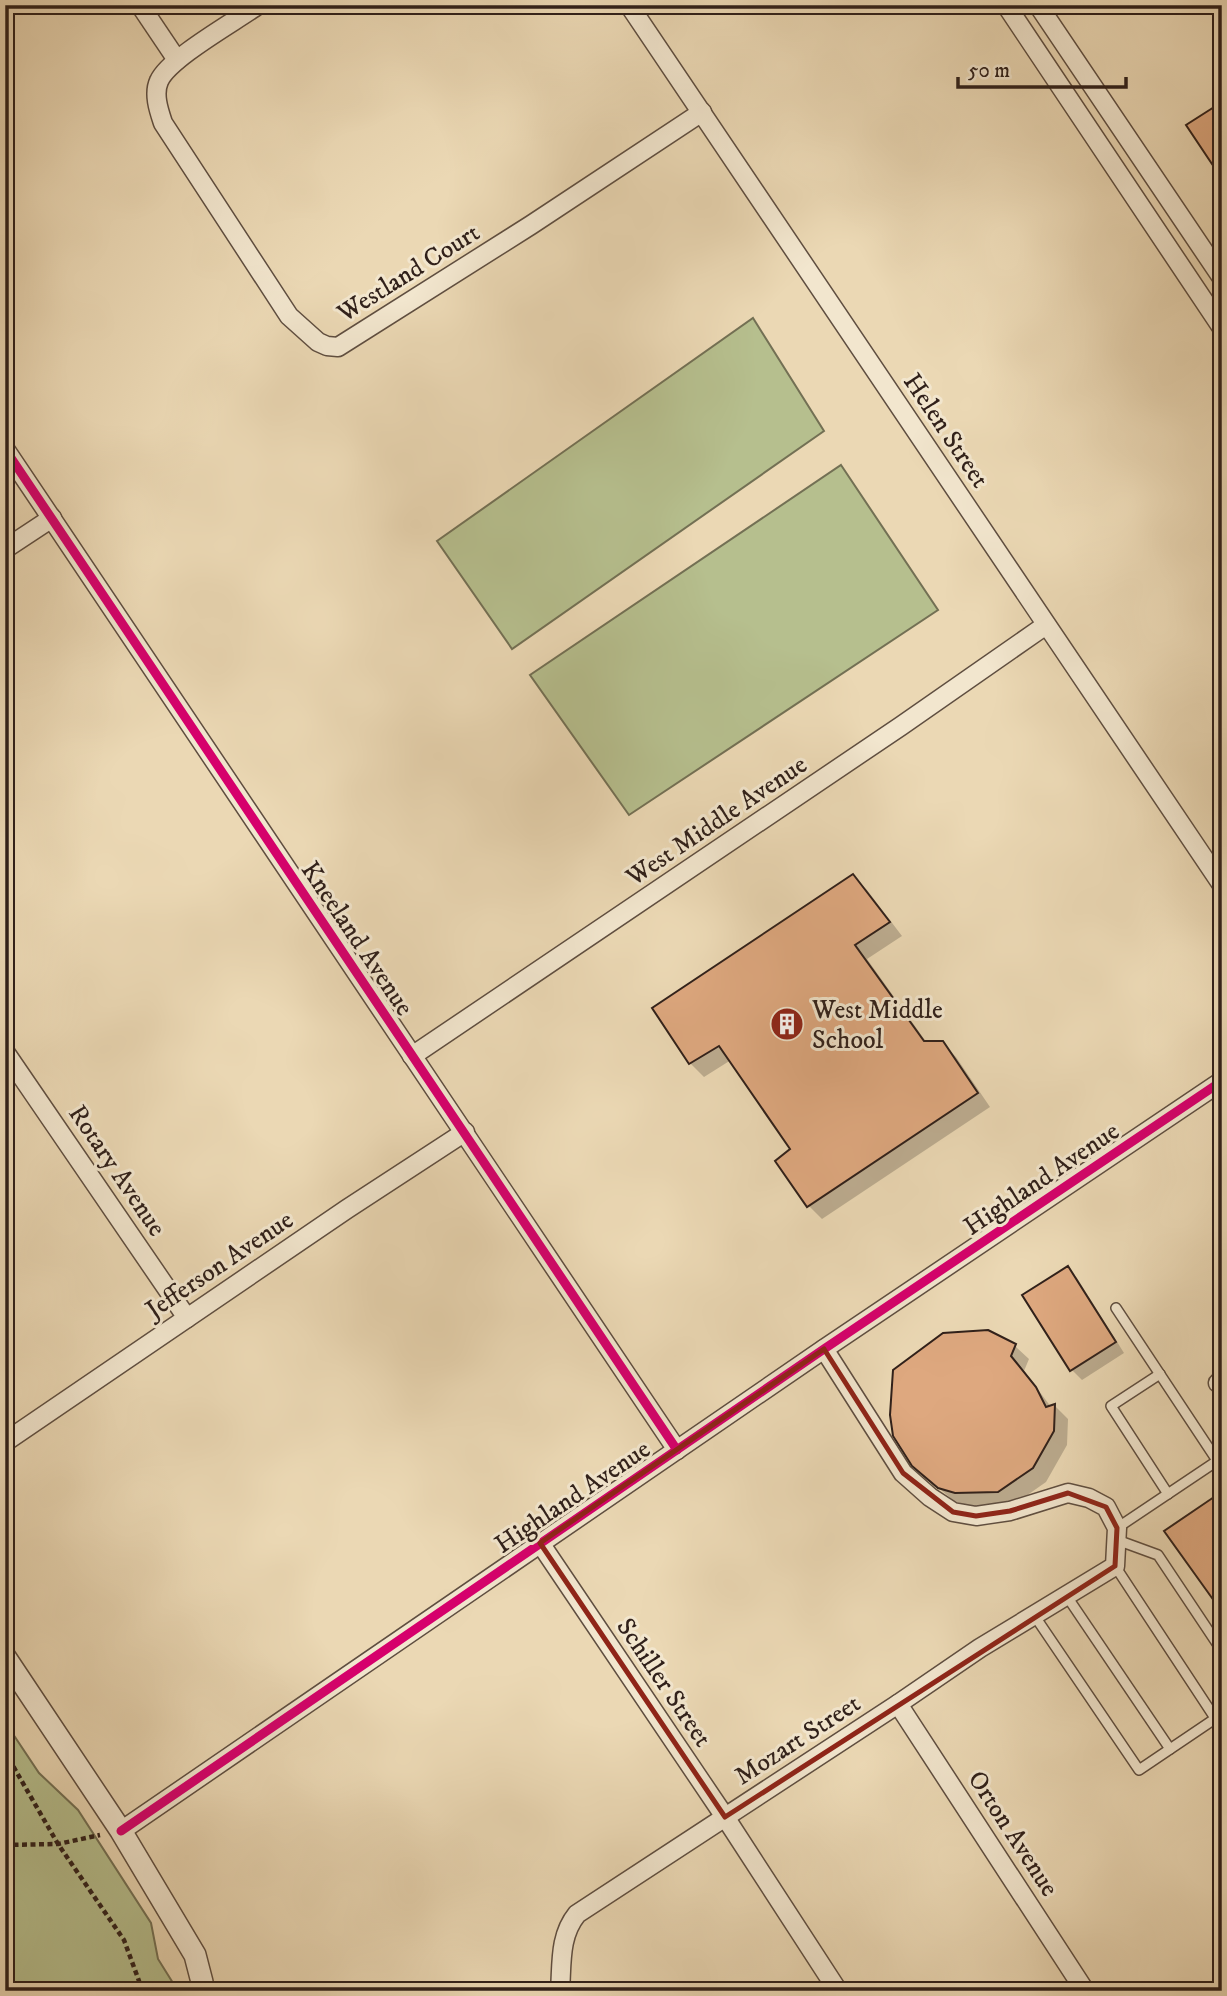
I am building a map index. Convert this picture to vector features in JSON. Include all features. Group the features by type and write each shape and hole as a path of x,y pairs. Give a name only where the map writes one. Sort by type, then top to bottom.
{"street":[{"path":"140,5 177,60"},
{"name":"Westland Court","path":"258,5 177,60 159,81 157,103 163,123 289,316 327,346 338,347 531,225 702,112"},
{"name":"Helen Street","path":"629,5 1222,885"},
{"path":"1006,5 1222,328"},
{"path":"1038,5 1222,278"},
{"path":"1179,264 1202,249"},
{"name":"Kneeland Avenue","path":"5,449 677,1450"},
{"path":"5,549 52,518"},
{"name":"West Middle Avenue","path":"412,1056 1046,625"},
{"name":"Rotary Avenue","path":"5,1052 187,1318"},
{"name":"Highland Avenue","path":"121,1831 824,1349 1222,1081"},
{"name":"Jefferson Avenue","path":"5,1442 465,1132"},
{"path":"824,1349 903,1473 930,1497 953,1512 976,1516 1010,1511 1068,1493 1089,1497 1106,1507 1117,1534 1115,1566"},
{"name":"Schiller Street","path":"540,1544 725,1817 838,1991"},
{"name":"Mozart Street","path":"560,1991 563,1943 577,1914 980,1648 1115,1566"},
{"path":"5,1657 121,1831 195,1955 202,1982 201,1991"},
{"name":"Orton Avenue","path":"898,1704 1085,1991"}],"lane":[{"path":"1116,1308 1219,1465 1168,1494 1117,1534 1158,1555 1222,1651"},
{"path":"1160,1374 1111,1406 1168,1494"},
{"path":"1034,1615 1139,1770 1219,1716 1115,1566"},
{"path":"1066,1595 1170,1749"}],"path":[{"path":"5,1752 58,1844 124,1940 140,1991"},
{"path":"5,1845 58,1844 121,1831"}],"highlighted area":[{"path":"824,1349 903,1473 953,1512 976,1516 1010,1511 1068,1493 1106,1507 1117,1528 1115,1566 725,1817 540,1543"}],"green space":[{"path":"753,318 824,431 512,649 437,541"},
{"path":"841,465 938,610 629,815 530,675"},
{"path":"5,1722 39,1773 78,1810 151,1923 158,1959 173,1983 172,1991 5,1991"}],"building":[{"path":"1222,102 1222,179 1186,125"},
{"name":"West Middle School","path":"853,874 890,922 855,945 924,1041 943,1041 978,1093 807,1207 775,1161 790,1149 719,1046 689,1064 652,1008"},
{"path":"1068,1266 1116,1342 1070,1371 1022,1295"},
{"path":"988,1330 1016,1344 1011,1356 1036,1387 1046,1407 1055,1404 1054,1431 1033,1468 998,1492 955,1493 938,1488 912,1466 893,1436 890,1415 893,1370 943,1333"},
{"path":"1214,1497 1222,1508 1222,1612 1164,1531"}],"cycle path":[{"path":"5,449 677,1450"},
{"path":"121,1831 824,1349 1222,1081"}],"place":[{"name":"West Middle School","path":"787,1024"}]}
